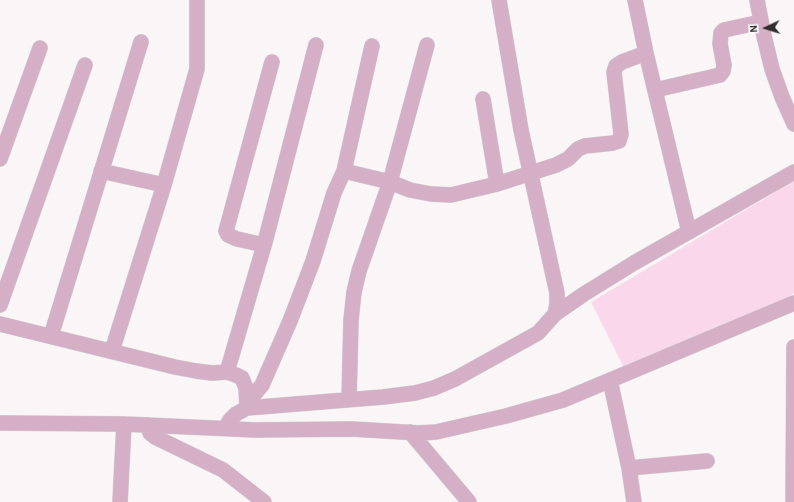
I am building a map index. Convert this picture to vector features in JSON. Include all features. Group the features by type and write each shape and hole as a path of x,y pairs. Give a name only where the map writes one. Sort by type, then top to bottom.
{"street":[{"path":"112,351 164,185 197,69 197,0"},
{"path":"499,0 521,130 557,293 556,314"},
{"path":"636,0 646,53 688,232"},
{"path":"757,0 772,69 794,124"},
{"path":"655,90 720,75 723,71 724,65 720,44 720,33 724,30 761,22"},
{"path":"51,336 141,42"},
{"path":"227,372 264,246 316,45"},
{"path":"225,428 262,385 290,322 313,260 334,193 344,171 372,46"},
{"path":"349,399 351,320 354,292 359,271 390,182 427,46"},
{"path":"0,159 40,48"},
{"path":"344,171 390,182 410,190 431,194 451,195 497,184 564,162 585,146 619,141 621,134 614,72 616,66 622,62 646,53"},
{"path":"264,246 237,239 228,235 226,232 272,62"},
{"path":"0,305 85,66"},
{"path":"483,99 497,184"},
{"path":"101,171 164,185"},
{"path":"247,404 383,397 414,393 434,388 455,379 538,332 556,314 584,294 634,263 794,172"},
{"path":"0,423 124,424 255,430 352,429 436,432 506,416 563,400 707,341 794,303"},
{"path":"0,324 196,371 212,373 227,372 242,378 246,388 247,404"},
{"path":"793,502 794,347"},
{"path":"610,380 629,468 634,502"},
{"path":"120,502 124,424"},
{"path":"148,425 150,434 223,470 264,502"},
{"path":"410,432 469,502"},
{"path":"629,468 707,462"}],"shaded area":[{"path":"794,181 794,293 784,300 623,366 591,302"}]}
